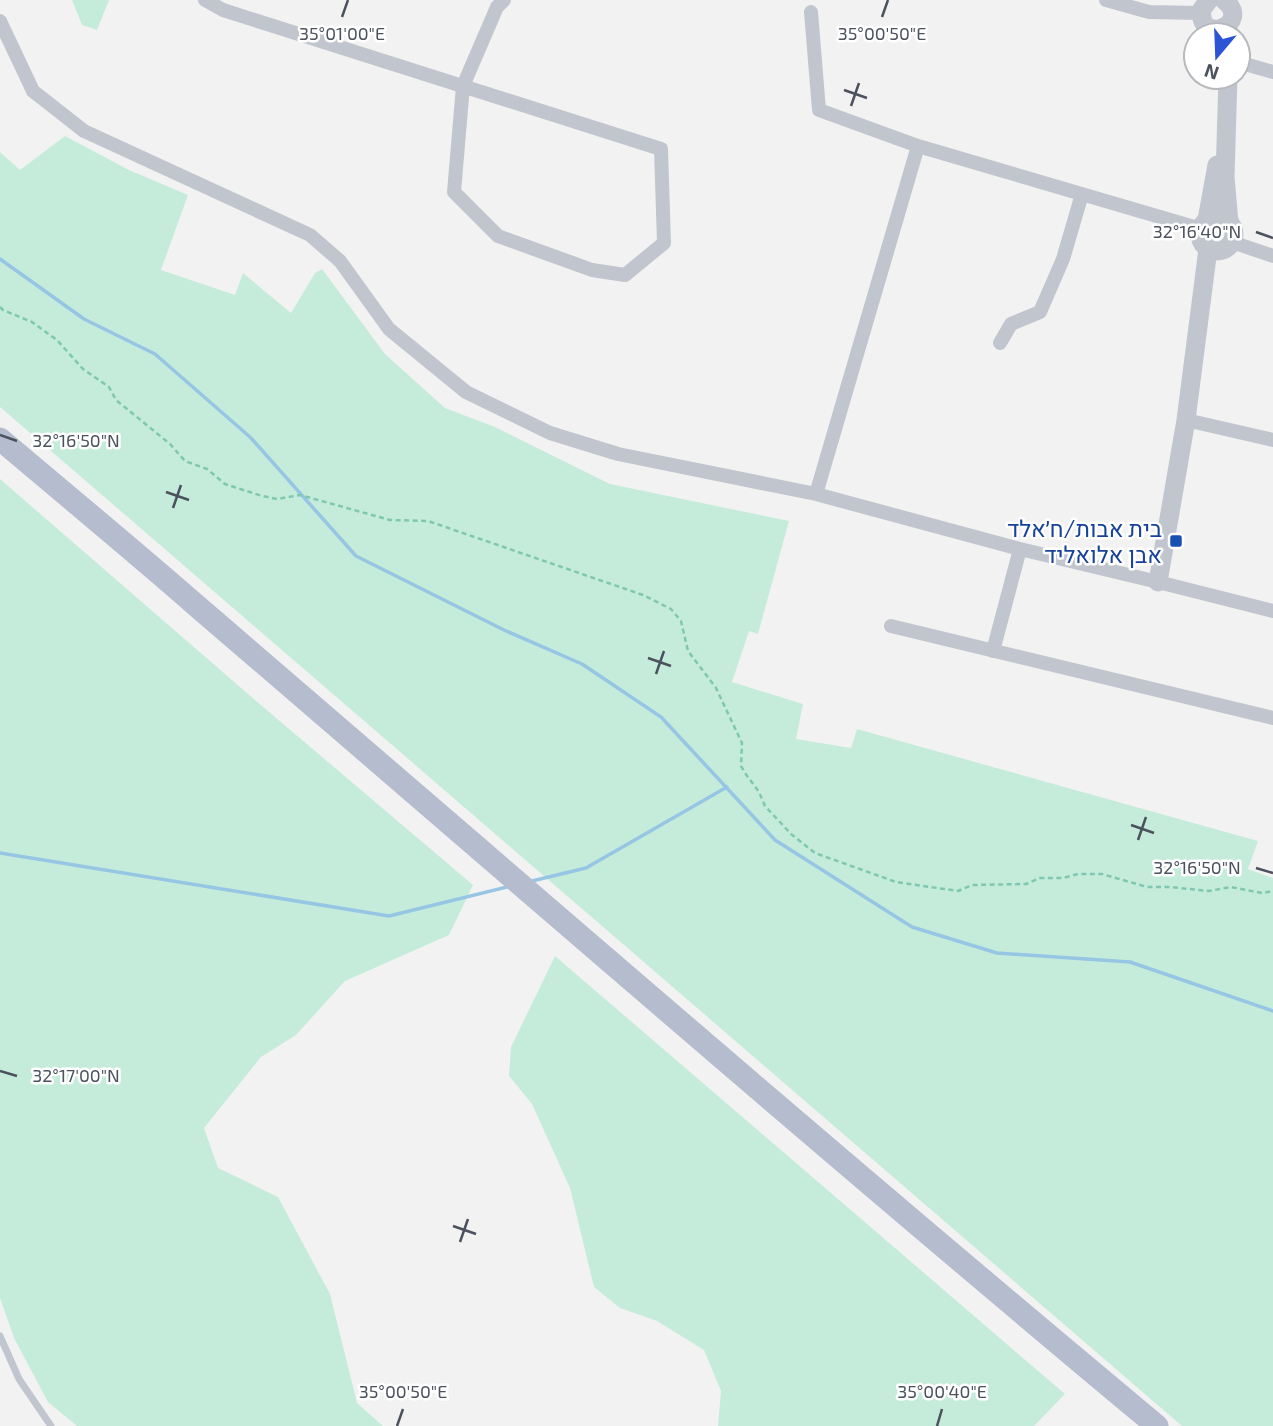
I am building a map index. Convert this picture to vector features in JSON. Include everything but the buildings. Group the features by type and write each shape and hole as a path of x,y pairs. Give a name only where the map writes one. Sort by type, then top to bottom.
{"main road":[{"path":"0,439 907,1216 1157,1426"}],"street":[{"path":"205,0 223,10 463,86 661,149 664,243 625,275 592,270 498,236 454,192 463,86 497,7 504,0"},
{"path":"1106,0 1149,12 1207,19"},
{"path":"1224,0 1232,11 1231,21"},
{"path":"811,12 819,110 918,146 1082,194 1204,225 1218,218 1229,222"},
{"path":"0,21 33,91 84,131 310,235 340,261 389,329 466,392 550,433 618,454 816,495 1020,549 1273,611"},
{"path":"1252,66 1273,72"},
{"path":"1218,91 1217,167 1201,240 1208,249 1219,251 1232,242 1234,232 1229,222 1225,177 1228,91"},
{"path":"816,495 918,146"},
{"path":"1000,343 1011,324 1040,312 1063,259 1082,194"},
{"path":"1232,242 1273,256"},
{"path":"1158,582 1186,420 1208,249"},
{"path":"1186,420 1273,440"},
{"path":"993,651 1020,549"},
{"path":"891,626 1273,718"}],"lane":[{"path":"0,1336 19,1379 51,1426"}],"path":[{"path":"0,307 32,322 57,340 83,369 109,387 116,401 170,444 186,461 207,469 225,484 277,499 300,495 390,520 428,521 643,595 671,609 681,621 688,651 716,688 742,743 741,766 745,773 759,792 765,806 791,834 815,853 896,882 958,891 972,885 1026,884 1040,878 1063,878 1078,874 1102,874 1147,887 1209,891 1231,887 1262,893 1273,891"}],"green space":[{"path":"72,0 109,0 97,30 82,25"},
{"path":"65,136 129,170 188,195 161,270 235,295 243,273 291,313 315,273 322,269 385,354 445,408 495,427 610,484 789,521 758,634 749,631 732,682 803,704 796,739 851,748 857,729 1258,841 1248,869 1273,878 1273,1426 1182,1426 0,407 0,152 20,170"},
{"path":"0,479 473,885 449,935 345,981 296,1035 261,1057 204,1128 218,1168 278,1197 330,1294 357,1403 383,1426 77,1426 48,1402 14,1338 0,1298"},
{"path":"555,956 1065,1394 1034,1426 718,1426 721,1391 704,1350 657,1321 620,1308 594,1287 570,1188 532,1104 509,1076 511,1047"}],"waterway":[{"path":"0,259 84,319 155,354 250,437 356,556 504,630 582,664 661,717 775,840 912,927 997,953 1130,962 1273,1011"},
{"path":"532,881 586,868 727,787"},
{"path":"0,853 389,916 511,886"}],"place":[{"name":"בית אבות/ח׳אלד אבן אלואליד","path":"1176,541"}]}
